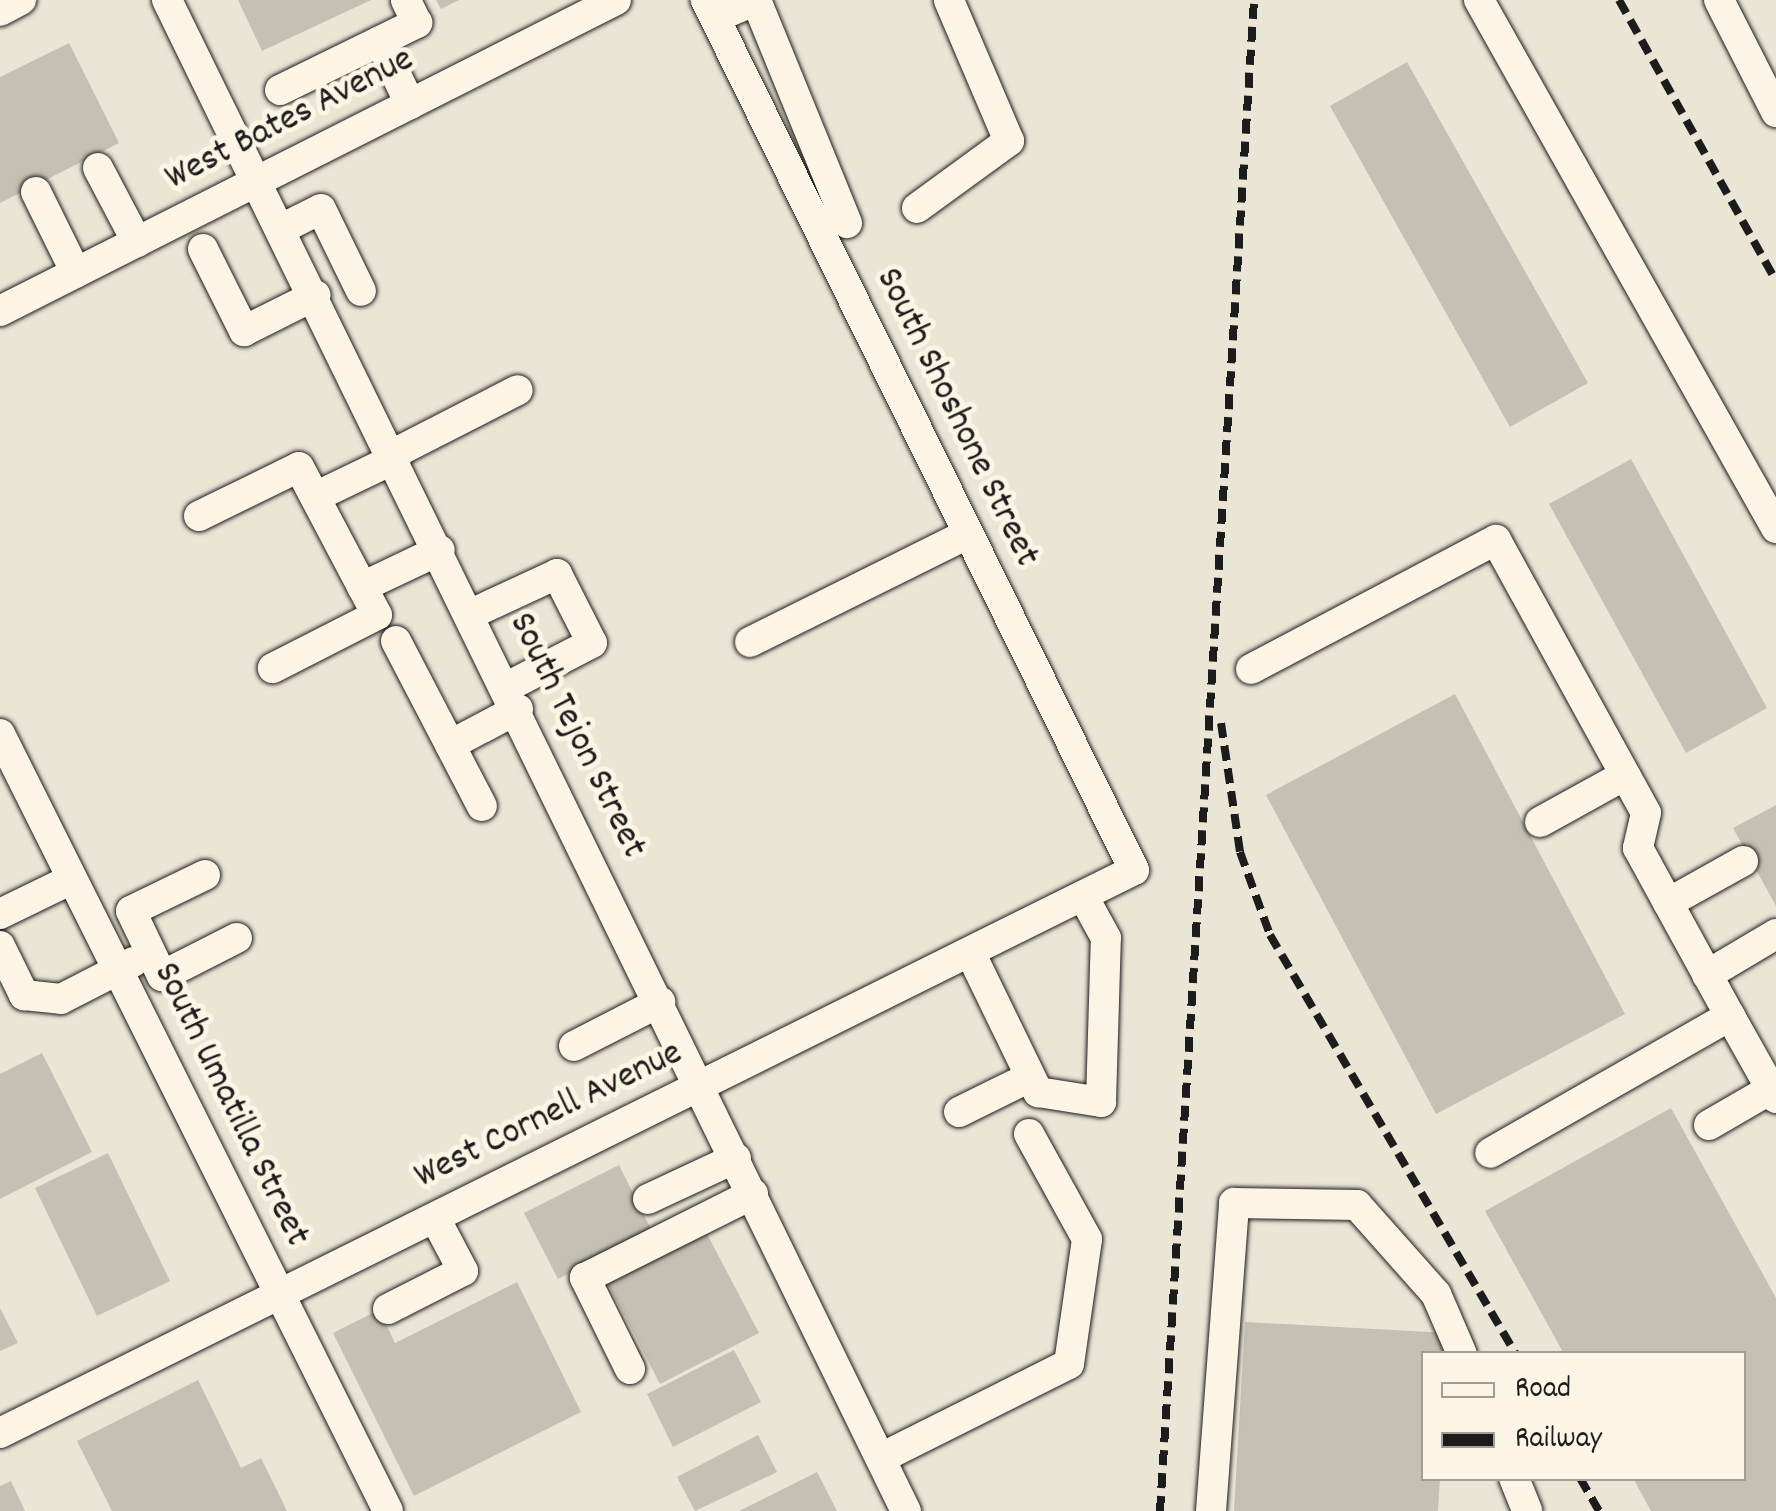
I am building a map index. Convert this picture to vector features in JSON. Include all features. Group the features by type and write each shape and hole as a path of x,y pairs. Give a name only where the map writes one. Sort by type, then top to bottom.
{"street":[{"path":"0,10 21,0"},
{"name":"South Tejon Street","path":"167,0 260,180 906,1511"},
{"path":"280,90 418,24 406,0"},
{"name":"West Bates Avenue","path":"0,311 616,0"},
{"path":"710,9 756,0 847,223"},
{"path":"917,208 1009,141 949,0"},
{"path":"1479,0 1776,528"},
{"path":"1719,0 1776,112"},
{"name":"South Shoshone Street","path":"710,9 1134,870"},
{"path":"380,42 410,104"},
{"path":"98,168 137,242"},
{"path":"36,192 76,273"},
{"path":"283,228 320,208 360,292"},
{"path":"202,248 244,331 316,295"},
{"path":"315,497 518,390"},
{"path":"199,516 299,467 376,615 272,668"},
{"path":"750,642 968,534"},
{"path":"1251,669 1496,540 1646,813 1638,848 1730,1016 1764,1049 1774,1094 1709,1125"},
{"path":"362,587 440,550"},
{"path":"450,745 592,643 558,574 472,614"},
{"path":"396,641 482,806"},
{"name":"South Umatilla Street","path":"0,734 388,1511"},
{"path":"1540,822 1625,775"},
{"path":"1668,903 1743,861"},
{"name":"West Cornell Avenue","path":"0,1434 1134,870"},
{"path":"204,875 130,912 150,954 162,976 237,938"},
{"path":"0,914 72,879"},
{"path":"970,952 1038,1092 1102,1102 1106,938 1083,896"},
{"path":"1707,975 1776,934"},
{"path":"0,946 24,995 60,999 150,954"},
{"path":"574,1046 660,1002"},
{"path":"1490,1153 1730,1016"},
{"path":"959,1112 1030,1077"},
{"path":"881,1458 1069,1364 1087,1239 1029,1134"},
{"path":"648,1200 736,1158"},
{"path":"630,1369 585,1278 753,1194"},
{"path":"1211,1511 1234,1202 1356,1205 1436,1294 1461,1351"},
{"path":"388,1309 463,1271 435,1218"},
{"path":"1515,1481 1527,1511"}],"shaded area":[{"path":"0,0 1776,0 1776,1511 0,1511"}],"building":[{"path":"238,0 371,0 262,51"},
{"path":"436,0 459,0 441,9"},
{"path":"69,43 119,143 0,203 0,77"},
{"path":"1407,62 1588,383 1510,427 1330,106"},
{"path":"1631,459 1767,708 1686,753 1549,504"},
{"path":"1455,694 1625,1014 1436,1114 1266,795"},
{"path":"1776,805 1776,906 1733,828"},
{"path":"42,1053 92,1152 0,1199 0,1074"},
{"path":"1671,1108 1776,1298 1776,1511 1651,1511 1635,1481 1746,1481 1746,1351 1562,1351 1485,1211"},
{"path":"108,1153 170,1281 97,1316 35,1188"},
{"path":"619,1165 652,1231 558,1279 524,1213"},
{"path":"706,1232 759,1333 660,1384 608,1284"},
{"path":"517,1282 581,1412 414,1496 333,1333 379,1310 395,1343"},
{"path":"0,1308 18,1343 0,1351"},
{"path":"1245,1322 1448,1333 1447,1351 1421,1351 1421,1481 1440,1481 1438,1511 1234,1511"},
{"path":"734,1350 761,1402 673,1447 647,1394"},
{"path":"198,1380 241,1468 261,1458 287,1511 112,1511 77,1441"},
{"path":"758,1435 777,1472 695,1511 677,1477"},
{"path":"817,1472 837,1511 739,1511"},
{"path":"11,1481 25,1511 0,1511 0,1486"}],"railway":[{"path":"1160,1511 1254,0"},
{"path":"1619,0 1776,281"},
{"path":"1221,723 1240,852 1270,935 1514,1351"},
{"path":"1582,1481 1599,1511"}]}
